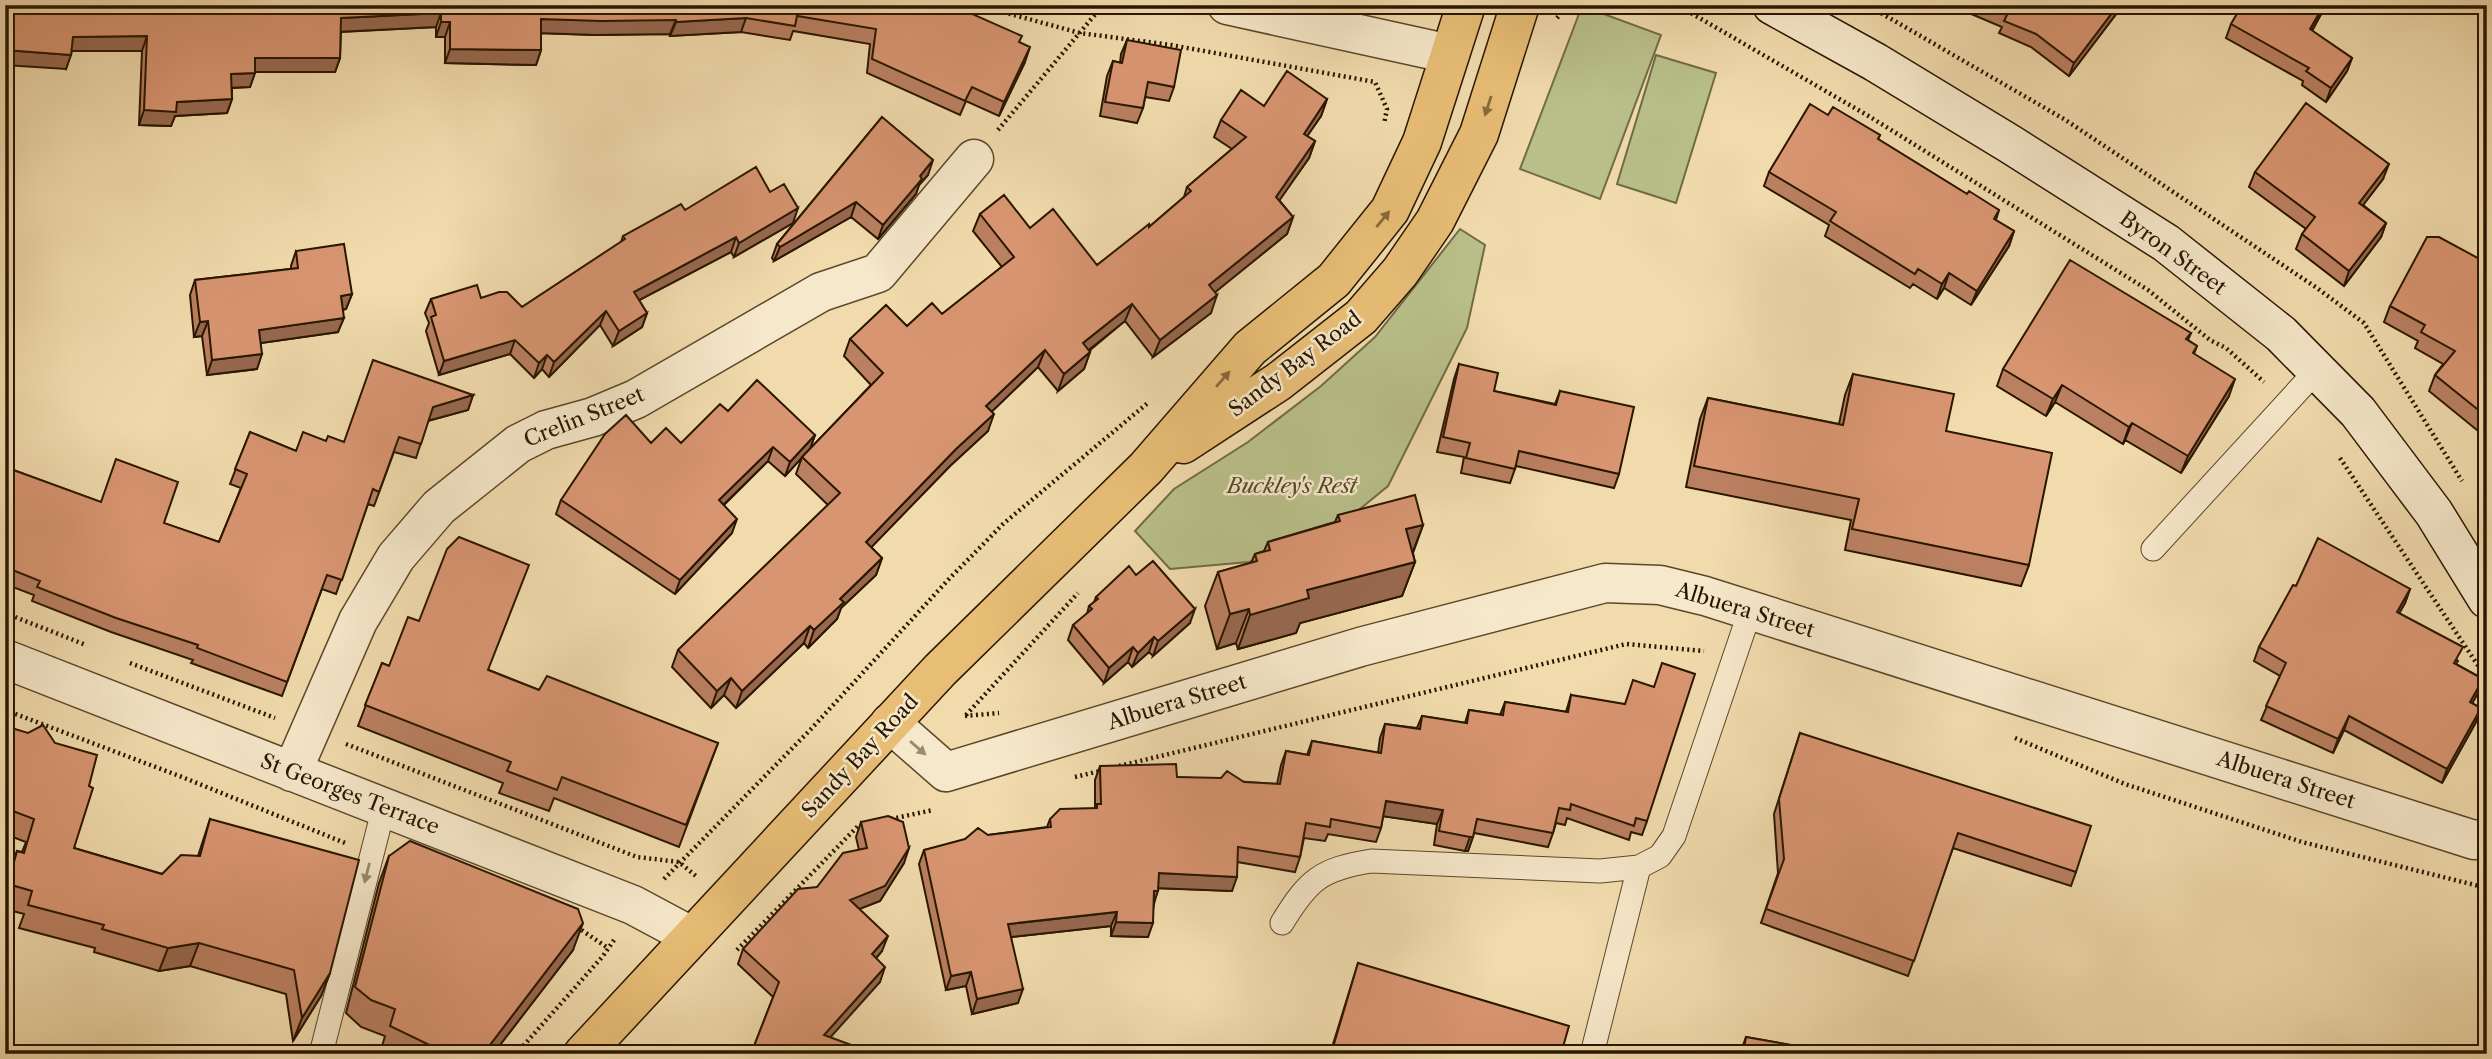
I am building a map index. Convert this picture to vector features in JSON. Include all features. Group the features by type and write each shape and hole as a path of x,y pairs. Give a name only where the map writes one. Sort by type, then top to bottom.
{"main road":[{"name":"Sandy Bay Road","path":"583,1054 940,670 1146,468 1250,348 1334,280 1390,210 1422,142 1466,5"},
{"name":"Sandy Bay Road","path":"1146,468 1278,382 1361,317 1399,272 1435,221 1479,134 1514,23"}],"street":[{"path":"1227,5 1450,54"},
{"path":"1514,23 1539,5"},
{"name":"Byron Street","path":"1772,5 1875,62 2166,243 2281,334 2358,412 2374,432 2434,513 2487,599"},
{"name":"Crelin Street","path":"292,772 358,621 396,558 439,507 517,444 546,430 593,417 636,399 821,292 878,273 974,159"},
{"name":"Albuera Street","path":"890,723 946,772 1360,647 1605,583 1660,584 2474,840 2487,838"},
{"name":"St Georges Terrace","path":"6,658 638,908 691,936"}],"lane":[{"path":"2152,549 2317,370"},
{"path":"1282,923 1300,893 1316,879 1341,866 1371,861 1600,871 1639,867 1660,856 1674,836 1750,611"},
{"path":"330,1054 322,1050 384,807"},
{"path":"1592,1054 1639,867"}],"path":[{"path":"977,5 1080,33 1171,45 1375,82 1387,108 1383,131"},
{"path":"974,159 1103,5"},
{"path":"1677,5 1867,115 2148,290 2210,340 2226,348 2261,380 2290,399"},
{"path":"516,1054 679,863 812,728 948,580 1003,524 1156,396"},
{"path":"2337,452 2487,679"},
{"path":"5,613 89,647"},
{"path":"1068,778 1626,644 1736,654"},
{"path":"125,661 637,857 679,863 727,899"},
{"path":"5,710 182,777 372,854"},
{"path":"332,788 352,733"},
{"path":"2008,735 2125,784 2302,842 2487,888"},
{"path":"884,820 936,809"},
{"path":"729,957 858,826 871,823"},
{"path":"576,926 608,948"}],"green space":[{"path":"1582,6 1661,35 1600,199 1520,169"},
{"path":"1656,55 1716,73 1676,203 1617,184"},
{"name":"Buckley's Rest","path":"1460,229 1485,245 1467,328 1388,486 1321,541 1249,562 1170,569 1135,531 1174,489 1248,442 1321,386 1375,337"}],"building":[{"path":"5,5 952,5 1022,36 1019,42 1030,47 1004,102 972,87 965,101 872,59 876,29 797,16 795,26 746,18 676,22 541,19 541,50 450,49 450,22 441,22 441,13 341,18 340,58 255,58 255,73 231,74 232,99 177,102 176,112 144,110 147,36 73,37 71,55 5,50"},
{"path":"1984,5 2118,5 2074,63 2036,34 2004,21 2007,15"},
{"path":"2242,5 2324,5 2310,29 2352,58 2331,88 2306,71 2309,68 2231,24"},
{"path":"1127,40 1181,50 1174,87 1148,82 1143,108 1105,102 1113,61 1122,63"},
{"path":"1287,71 1327,99 1304,134 1315,141 1276,197 1293,217 1209,285 1217,295 1160,340 1132,304 1083,343 1090,352 1064,374 1045,350 986,406 994,414 956,449 866,542 882,558 840,599 844,602 814,630 810,626 742,691 731,678 717,691 678,650 840,493 802,457 883,373 850,339 886,305 907,326 932,303 942,314 1014,257 980,214 1004,195 1030,228 1053,209 1097,265 1149,224 1149,227 1191,191 1187,187 1246,137 1221,120 1241,90 1264,106"},
{"path":"2306,103 2389,164 2359,203 2386,223 2349,271 2302,234 2315,217 2255,172"},
{"path":"1810,104 1828,115 1833,107 1880,135 1878,139 1967,194 1969,191 1999,210 1994,219 2014,231 1977,291 1949,273 1942,284 1918,269 1915,274 1830,221 1836,212 1769,172"},
{"path":"882,117 933,160 920,176 922,179 883,225 856,202 780,247 777,244"},
{"path":"756,167 770,192 784,184 798,208 739,243 736,237 634,292 647,313 619,331 606,311 554,362 547,355 539,363 515,340 444,361 431,317 436,315 431,299 477,285 481,298 507,292 522,307 625,239 623,236 681,204 685,210"},
{"path":"2427,237 2439,237 2487,263 2487,417 2435,375 2455,351 2421,332 2425,325 2390,306"},
{"path":"344,244 352,294 341,296 344,318 259,330 262,354 212,360 208,321 200,322 195,280 298,268 296,251"},
{"path":"2070,260 2191,333 2186,339 2197,346 2193,353 2235,379 2188,456 2132,423 2129,427 2062,385 2053,399 2003,369"},
{"path":"373,360 473,395 433,407 421,444 399,437 379,492 373,489 342,580 327,575 287,682 197,648 198,645 116,618 37,587 40,581 5,567 5,467 101,502 116,459 178,482 164,523 219,542 247,474 235,469 250,432 296,451 303,432 326,441 328,436 344,442"},
{"path":"1459,364 1498,373 1494,391 1556,405 1560,391 1634,407 1619,474 1519,451 1515,469 1466,458 1470,443 1443,437"},
{"path":"1853,374 1954,394 1946,431 2052,453 2029,565 1852,529 1859,499 1694,466 1708,398 1843,425"},
{"path":"757,380 815,435 790,462 773,447 719,500 737,519 680,580 561,500 605,434 626,415 651,443 666,428 681,443 720,404 728,411"},
{"path":"1415,495 1423,525 1406,529 1415,562 1307,590 1309,598 1250,615 1249,609 1230,614 1218,572 1257,561 1255,554 1270,550 1268,542 1340,521 1338,515"},
{"path":"459,537 529,565 488,670 539,690 547,676 718,743 686,825 562,777 557,790 507,771 511,762 365,705 382,663 389,666 408,617 419,621 447,549"},
{"path":"2318,538 2410,589 2397,612 2463,647 2454,663 2483,679 2470,702 2481,708 2447,769 2349,716 2338,739 2266,706 2286,663 2259,647 2293,585 2296,586"},
{"path":"1153,561 1195,609 1158,641 1154,637 1138,653 1133,647 1109,668 1073,625 1092,609 1089,606 1098,599 1096,597 1129,566 1136,575"},
{"path":"1662,663 1695,674 1647,821 1636,818 1634,826 1571,804 1570,810 1559,808 1553,833 1477,819 1473,837 1470,837 1439,831 1443,810 1386,801 1381,828 1331,819 1330,827 1306,823 1300,857 1238,847 1237,877 1159,873 1158,891 1154,891 1153,923 1116,922 1117,912 1008,924 1023,989 977,999 971,972 951,976 924,850 965,839 978,828 988,835 1051,827 1050,819 1060,809 1097,808 1097,804 1101,804 1100,766 1176,764 1177,777 1221,778 1227,771 1244,782 1280,784 1286,751 1309,755 1312,741 1381,753 1385,724 1420,729 1422,716 1467,723 1469,710 1503,715 1505,702 1568,712 1571,695 1625,704 1633,680 1654,687"},
{"path":"43,725 55,743 97,755 89,786 93,788 74,848 162,874 181,855 200,856 210,819 359,860 330,973 302,1018 294,970 199,943 168,948 102,929 104,925 28,905 32,891 8,884 17,851 24,853 34,819 5,808 5,726 28,733"},
{"path":"1800,733 2091,826 2076,872 1958,833 1914,961 1766,909 1784,859 1779,799"},
{"path":"888,816 903,822 909,848 885,886 850,900 888,936 872,954 885,967 824,1035 876,1054 751,1054 779,982 743,949 798,889 817,887 843,853 867,848 861,822"},
{"path":"410,841 578,909 583,923 483,1054 448,1054 390,1026 395,1009 371,1000 355,987 389,856"},
{"path":"1358,963 1569,1026 1561,1054 1331,1054"},
{"path":"1746,1037 1842,1054 1743,1054"}]}
